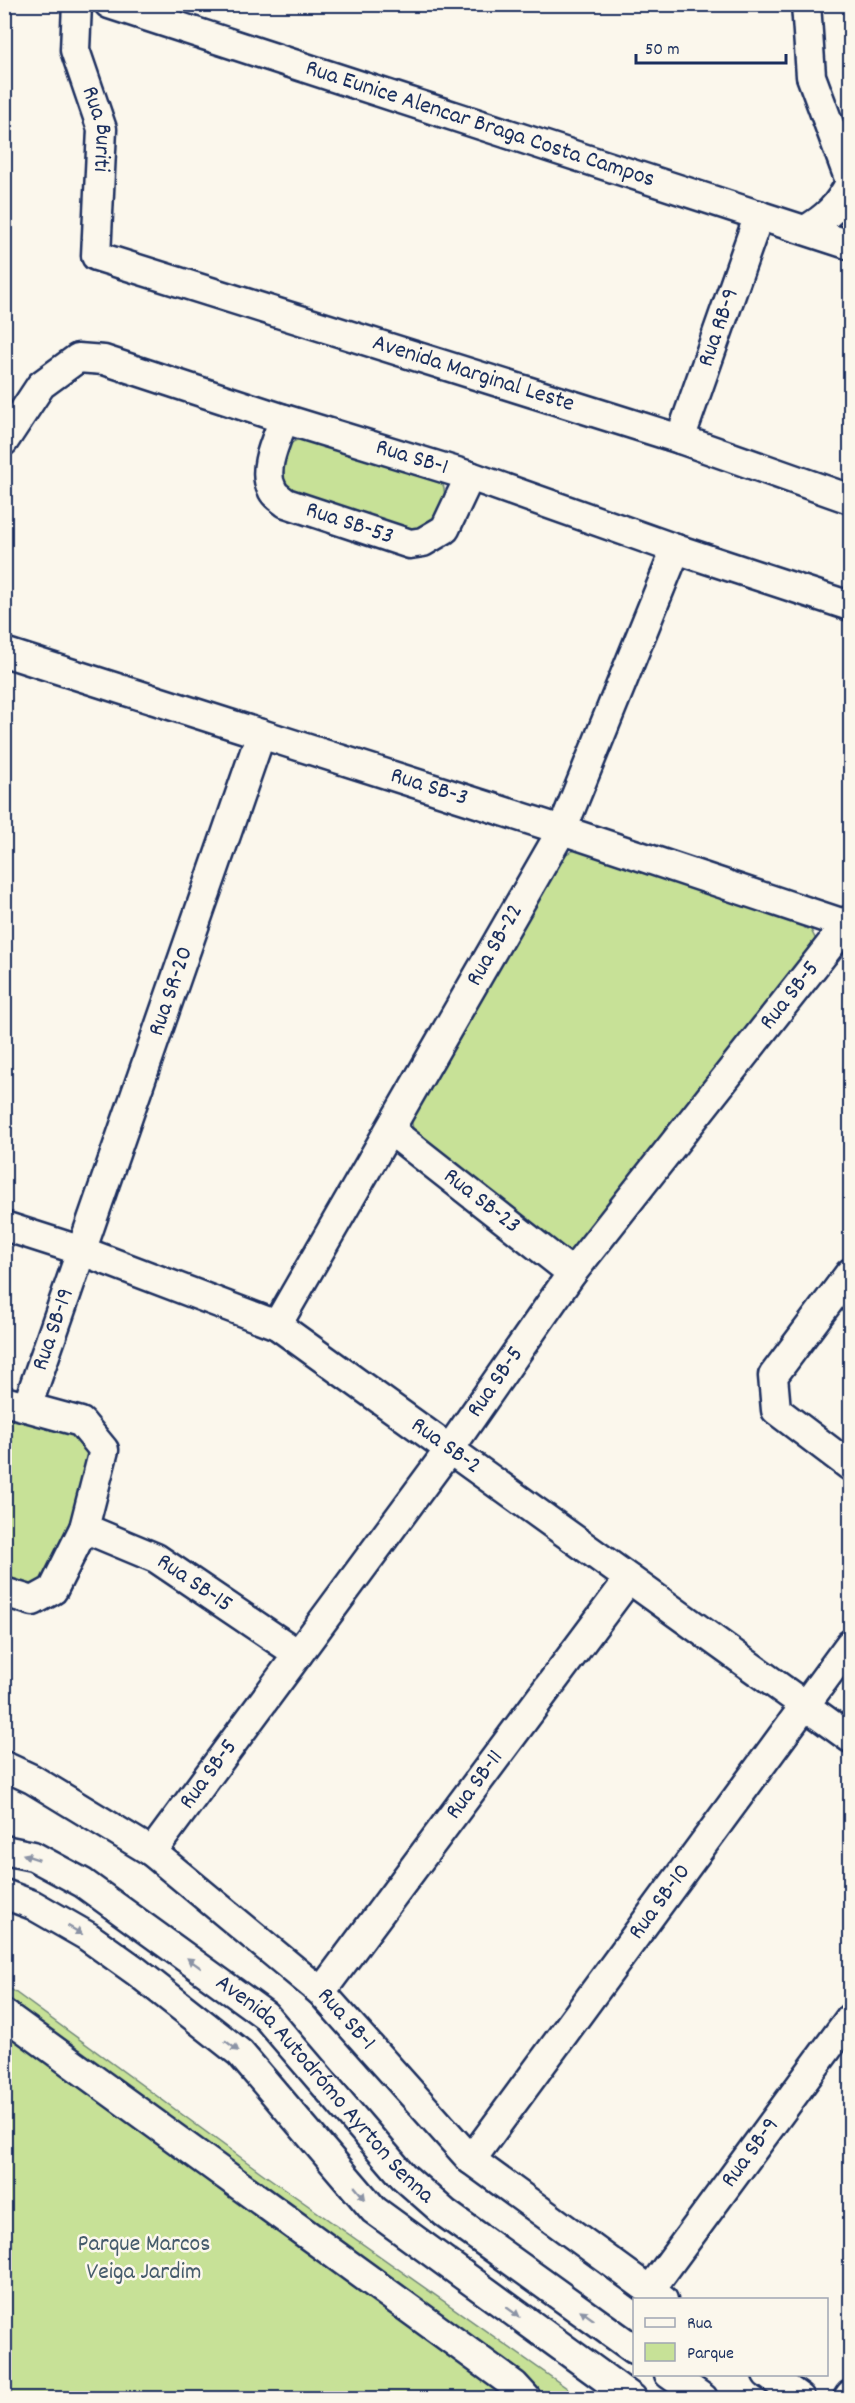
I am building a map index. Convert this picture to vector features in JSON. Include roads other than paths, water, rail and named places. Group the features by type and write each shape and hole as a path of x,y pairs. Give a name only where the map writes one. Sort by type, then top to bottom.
{"street":[{"name":"Rua Buriti","path":"76,4 75,50 102,129 96,256"},
{"name":"Rua Eunice Alencar Braga Costa Campos","path":"109,4 850,244"},
{"path":"805,230 830,213 841,202 850,182 811,76 806,4"},
{"name":"Rua RB-9","path":"680,439 759,215"},
{"name":"Avenida Marginal Leste","path":"96,256 680,439 850,499"},
{"name":"Rua SB-1","path":"4,441 41,385 78,358 104,360 284,419 470,476 676,549 850,606"},
{"name":"Rua SB-53","path":"284,419 269,463 268,479 272,492 286,503 410,544 428,539 445,529 470,476"},
{"name":"Rua SB-22","path":"278,1325 562,830 676,549"},
{"name":"Rua SB-3","path":"4,652 849,923"},
{"name":"Rua SR-20","path":"82,1251 261,734"},
{"name":"Rua SB-5","path":"152,1852 449,1450 572,1273 849,923"},
{"name":"Rua SB-23","path":"390,1130 572,1273"},
{"name":"Rua SB-2","path":"4,1226 82,1251 278,1325 850,1738"},
{"name":"Rua SB-19","path":"82,1251 16,1404 81,1422 104,1450 84,1528"},
{"path":"850,1273 773,1376 776,1410 850,1466"},
{"path":"4,1592 33,1601 53,1590 84,1528"},
{"name":"Rua SB-15","path":"84,1528 156,1558 298,1654"},
{"name":"Rua SB-11","path":"321,1992 629,1579"},
{"name":"Rua SB-10","path":"471,2160 850,1644"},
{"name":"Rua SB-1","path":"4,1766 32,1779 152,1852 321,1992 471,2160 656,2295"},
{"name":"Avenida Autodrómo Ayrton Senna","path":"4,1850 33,1856 83,1883 265,2015 403,2176 445,2212 633,2348"},
{"name":"Avenida Autodrómo Ayrton Senna","path":"4,1894 33,1905 87,1936 136,1971 240,2053 374,2210 632,2398"},
{"path":"4,2014 514,2385 526,2398"},
{"name":"Rua SB-9","path":"656,2295 850,2018"},
{"path":"672,2376 703,2398"},
{"path":"769,2376 800,2398"}],"park label":[{"name":"Parque Marcos Veiga Jardim","path":"144,2259"}]}
